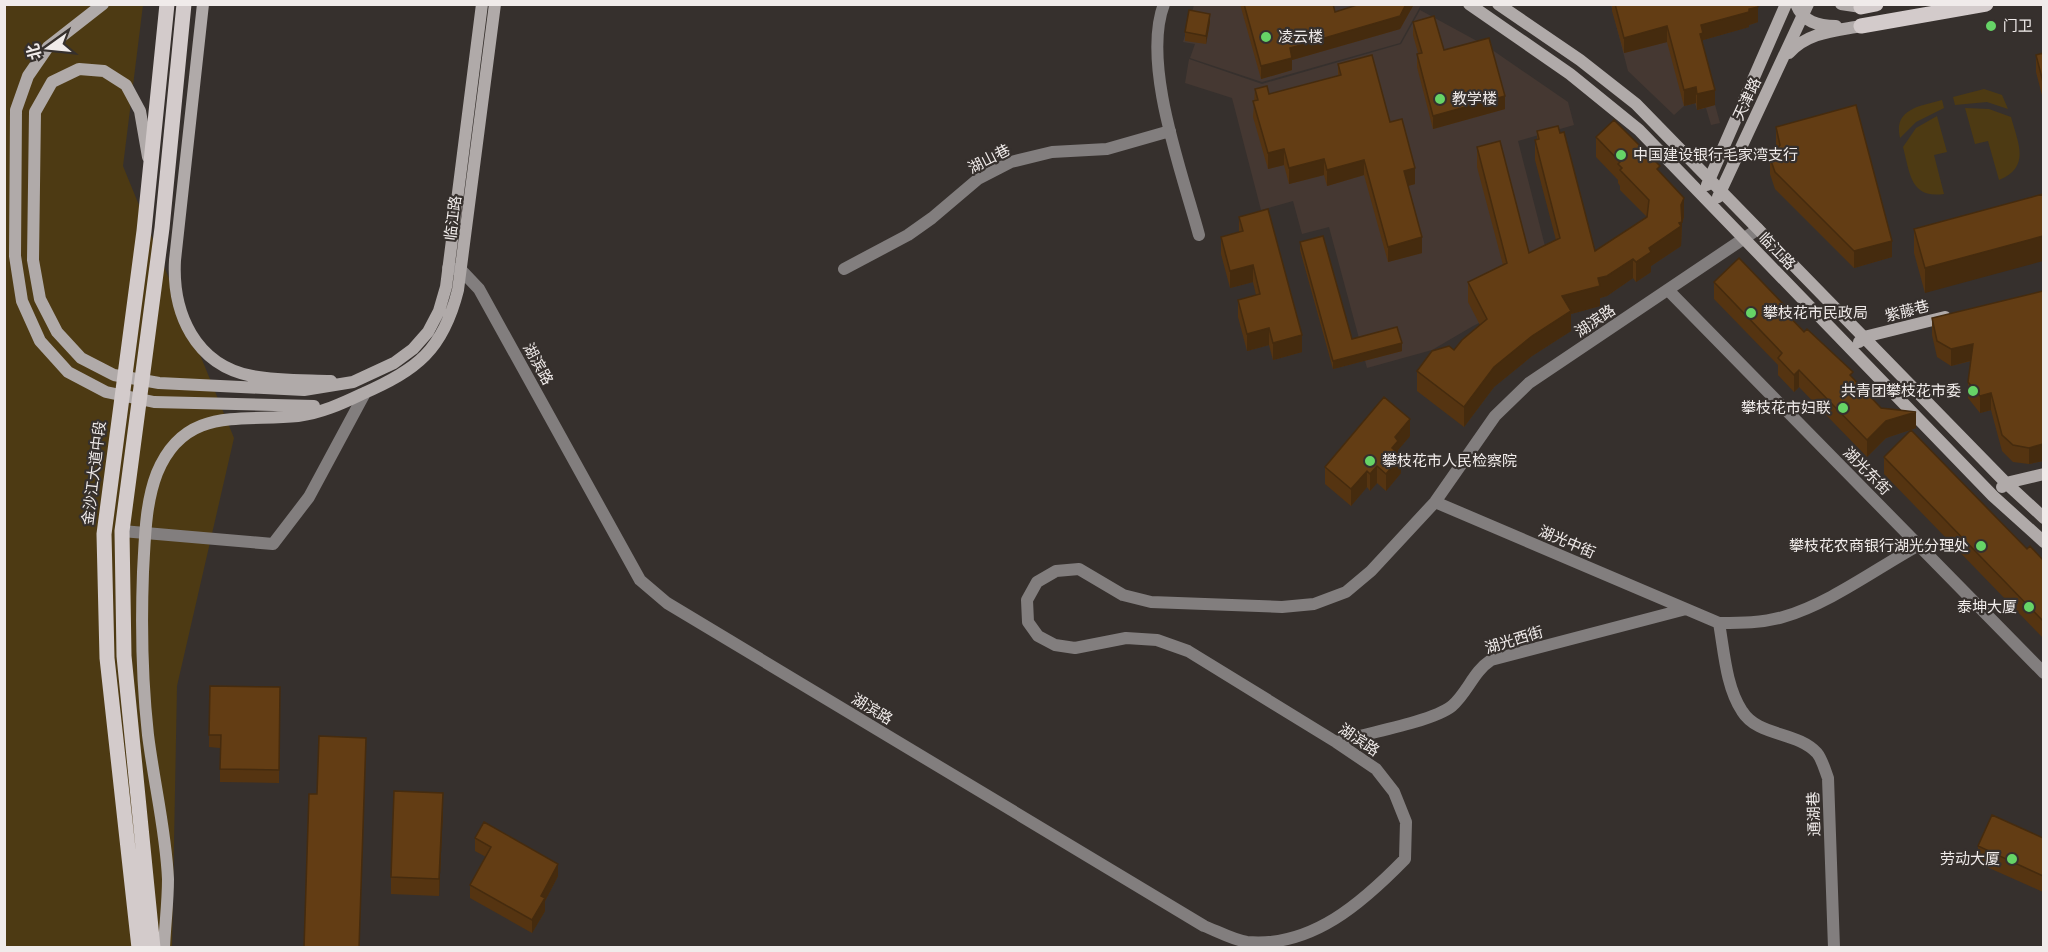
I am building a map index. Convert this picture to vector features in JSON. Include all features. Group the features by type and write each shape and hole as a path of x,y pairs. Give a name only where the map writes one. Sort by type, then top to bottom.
{"main road":[{"path":"104,4 48,47 28,76 16,110 15,256 22,301 40,340 68,372 106,392 154,402 313,407 365,393"},
{"name":"金沙江大道中段","path":"139,948 107,658 104,534 150,170 167,4"},
{"path":"153,948 124,656 122,531 162,228 184,4"},
{"path":"203,4 174,281 183,322 193,339 219,363 251,376 353,382"},
{"name":"临江路","path":"365,393 402,376 432,351 452,314 482,4"},
{"name":"临江路","path":"353,382 394,363 413,349 428,332 439,311 455,269 495,4"},
{"name":"临江路","path":"1469,4 1570,74 1640,130 1994,496 2043,542"},
{"name":"临江路","path":"1498,4 1580,60 1636,104 2006,483 2043,518"},
{"path":"1702,195 1785,4"},
{"path":"1796,4 1803,17 1827,26 1862,26"},
{"name":"天津路","path":"1714,207 1808,4"},
{"path":"1841,4 1861,7 1876,4"},
{"path":"1779,65 1803,40 1817,34 1986,4"},
{"path":"150,170 140,111 126,85 104,70 79,69 52,82 35,112 33,260 40,299 57,332 81,358 114,375 159,383 304,390 353,382"},
{"name":"紫藤巷","path":"1864,337 1954,315"},
{"path":"1852,349 1864,337"},
{"path":"164,948 168,879 148,733 142,650 145,543 152,489 158,472 178,442 206,424 223,418 314,413 365,393"},
{"path":"1994,496 2006,483 2043,474"}],"street":[{"path":"1164,4 1158,52 1161,90 1170,131 1200,235"},
{"name":"湖山巷","path":"844,269 908,235 978,179 1011,162 1052,152 1107,149 1170,131"},
{"name":"湖滨路","path":"455,269 479,289 640,580 667,603 1204,926 1245,942 1279,943 1329,923 1368,897 1404,858 1406,822 1394,792 1376,769 1188,651 1157,640 1126,638 1075,648 1055,645 1038,636 1028,622 1026,600 1037,582 1056,571 1079,569 1123,595 1151,602 1282,607 1314,604 1346,592 1435,502 1495,416 1529,383 1758,228"},
{"name":"湖光东街","path":"1668,290 2043,673"},
{"path":"122,531 273,544 309,497 365,393"},
{"name":"湖光中街","path":"1435,502 1719,623"},
{"path":"1719,623 1751,623 1784,617 1821,601 1919,545"},
{"name":"湖光西街","path":"1336,742 1433,715 1451,706 1480,667 1491,660 1686,609"},
{"name":"通湖巷","path":"1719,623 1731,687 1743,713 1764,728 1800,739 1818,754 1828,778 1834,948"}],"shaded area":[{"path":"5,5 143,5 123,166 234,438 177,686 172,947 5,948"},
{"path":"1194,5 1421,5 1400,43 1262,82 1190,58 1195,44 1183,42"},
{"path":"1611,5 1693,5 1700,50 1720,123 1711,125 1706,108 1697,110 1695,103 1684,106 1674,115 1628,71"},
{"path":"1420,10 1488,47 1568,102 1574,125 1518,141 1555,285 1473,326 1432,350 1367,368 1329,227 1302,234 1293,201 1261,210 1232,98 1185,83 1189,59 1262,84 1401,44"},
{"path":"1984,89 2002,95 2008,109 1987,102 1955,105 1953,97"},
{"path":"1942,100 1944,108 1916,122 1900,138 1899,128 1904,115 1917,107"},
{"path":"1965,108 1989,109 2011,117 2020,153 2019,161 2009,175 1999,180 1988,141 1975,144"},
{"path":"1937,116 1947,152 1934,155 1944,194 1924,192 1918,188 1910,175 1903,147 1916,128"}],"building":[{"path":"1244,4 1333,4 1335,12 1360,4 1406,4 1400,16 1290,48 1292,58 1261,66"},
{"path":"1615,4 1758,4 1758,7 1749,9 1749,12 1701,25 1703,33 1700,34 1715,90 1697,94 1696,87 1684,90 1667,26 1624,38"},
{"path":"1189,10 1210,14 1206,36 1185,32"},
{"path":"1434,16 1444,50 1489,38 1505,96 1433,116 1417,54 1422,53 1413,22"},
{"path":"2043,53 2043,82 2036,55"},
{"path":"1372,55 1390,122 1402,119 1415,168 1404,171 1422,237 1388,247 1364,160 1327,170 1324,159 1289,168 1284,149 1268,153 1253,101 1258,100 1255,89 1267,86 1269,94 1341,75 1338,64"},
{"path":"1856,105 1892,241 1854,251 1775,172 1770,158 1780,145 1776,127"},
{"path":"1614,120 1660,166 1657,169 1684,198 1681,205 1682,222 1679,223 1681,226 1649,248 1651,252 1636,262 1633,259 1607,276 1598,278 1600,286 1562,296 1571,311 1532,336 1494,367 1464,407 1417,371 1432,351 1449,346 1454,350 1462,340 1487,319 1468,282 1507,263 1477,147 1500,141 1529,253 1560,238 1535,140 1539,139 1537,131 1558,126 1560,133 1564,132 1595,251 1647,217 1649,200 1620,170 1622,168 1618,164 1620,162 1596,137"},
{"path":"2043,194 2043,236 1925,268 1914,229"},
{"path":"1268,209 1302,335 1273,343 1269,328 1247,334 1238,300 1260,294 1253,265 1230,271 1221,237 1243,231 1239,217"},
{"path":"1323,236 1352,339 1397,327 1402,343 1333,361 1300,242"},
{"path":"1739,258 1788,309 1785,312 1804,332 1807,329 1853,372 1850,375 1881,408 1916,412 1886,421 1867,440 1799,370 1794,375 1778,358 1782,353 1714,282"},
{"path":"2043,291 2043,444 2029,448 2013,445 2002,435 1991,393 1980,396 1968,382 1973,344 1951,349 1937,341 1932,318"},
{"name":"攀枝花市人民检察院","path":"1384,397 1410,419 1395,437 1398,441 1392,448 1401,456 1386,474 1377,466 1370,474 1367,471 1351,489 1325,467"},
{"path":"1911,430 2027,549 2030,546 2043,560 2043,621 1884,457"},
{"path":"210,686 280,687 279,770 220,769 221,735 209,735"},
{"path":"319,736 366,738 359,948 304,948 309,794 317,794"},
{"path":"394,791 443,793 439,879 391,877"},
{"path":"1992,815 2043,838 2043,876 1978,846"},
{"path":"484,822 558,864 541,896 545,898 532,920 470,885 491,847 475,838"}],"place":[{"name":"门卫","path":"1991,26"},
{"name":"凌云楼","path":"1266,37"},
{"name":"教学楼","path":"1440,99"},
{"name":"中国建设银行毛家湾支行","path":"1621,155"},
{"name":"攀枝花市民政局","path":"1751,313"},
{"name":"共青团攀枝花市委","path":"1973,391"},
{"name":"攀枝花市妇联","path":"1843,408"},
{"name":"攀枝花市人民检察院","path":"1370,461"},
{"name":"攀枝花农商银行湖光分理处","path":"1981,546"},
{"name":"泰坤大厦","path":"2029,607"},
{"name":"劳动大厦","path":"2012,859"}]}
